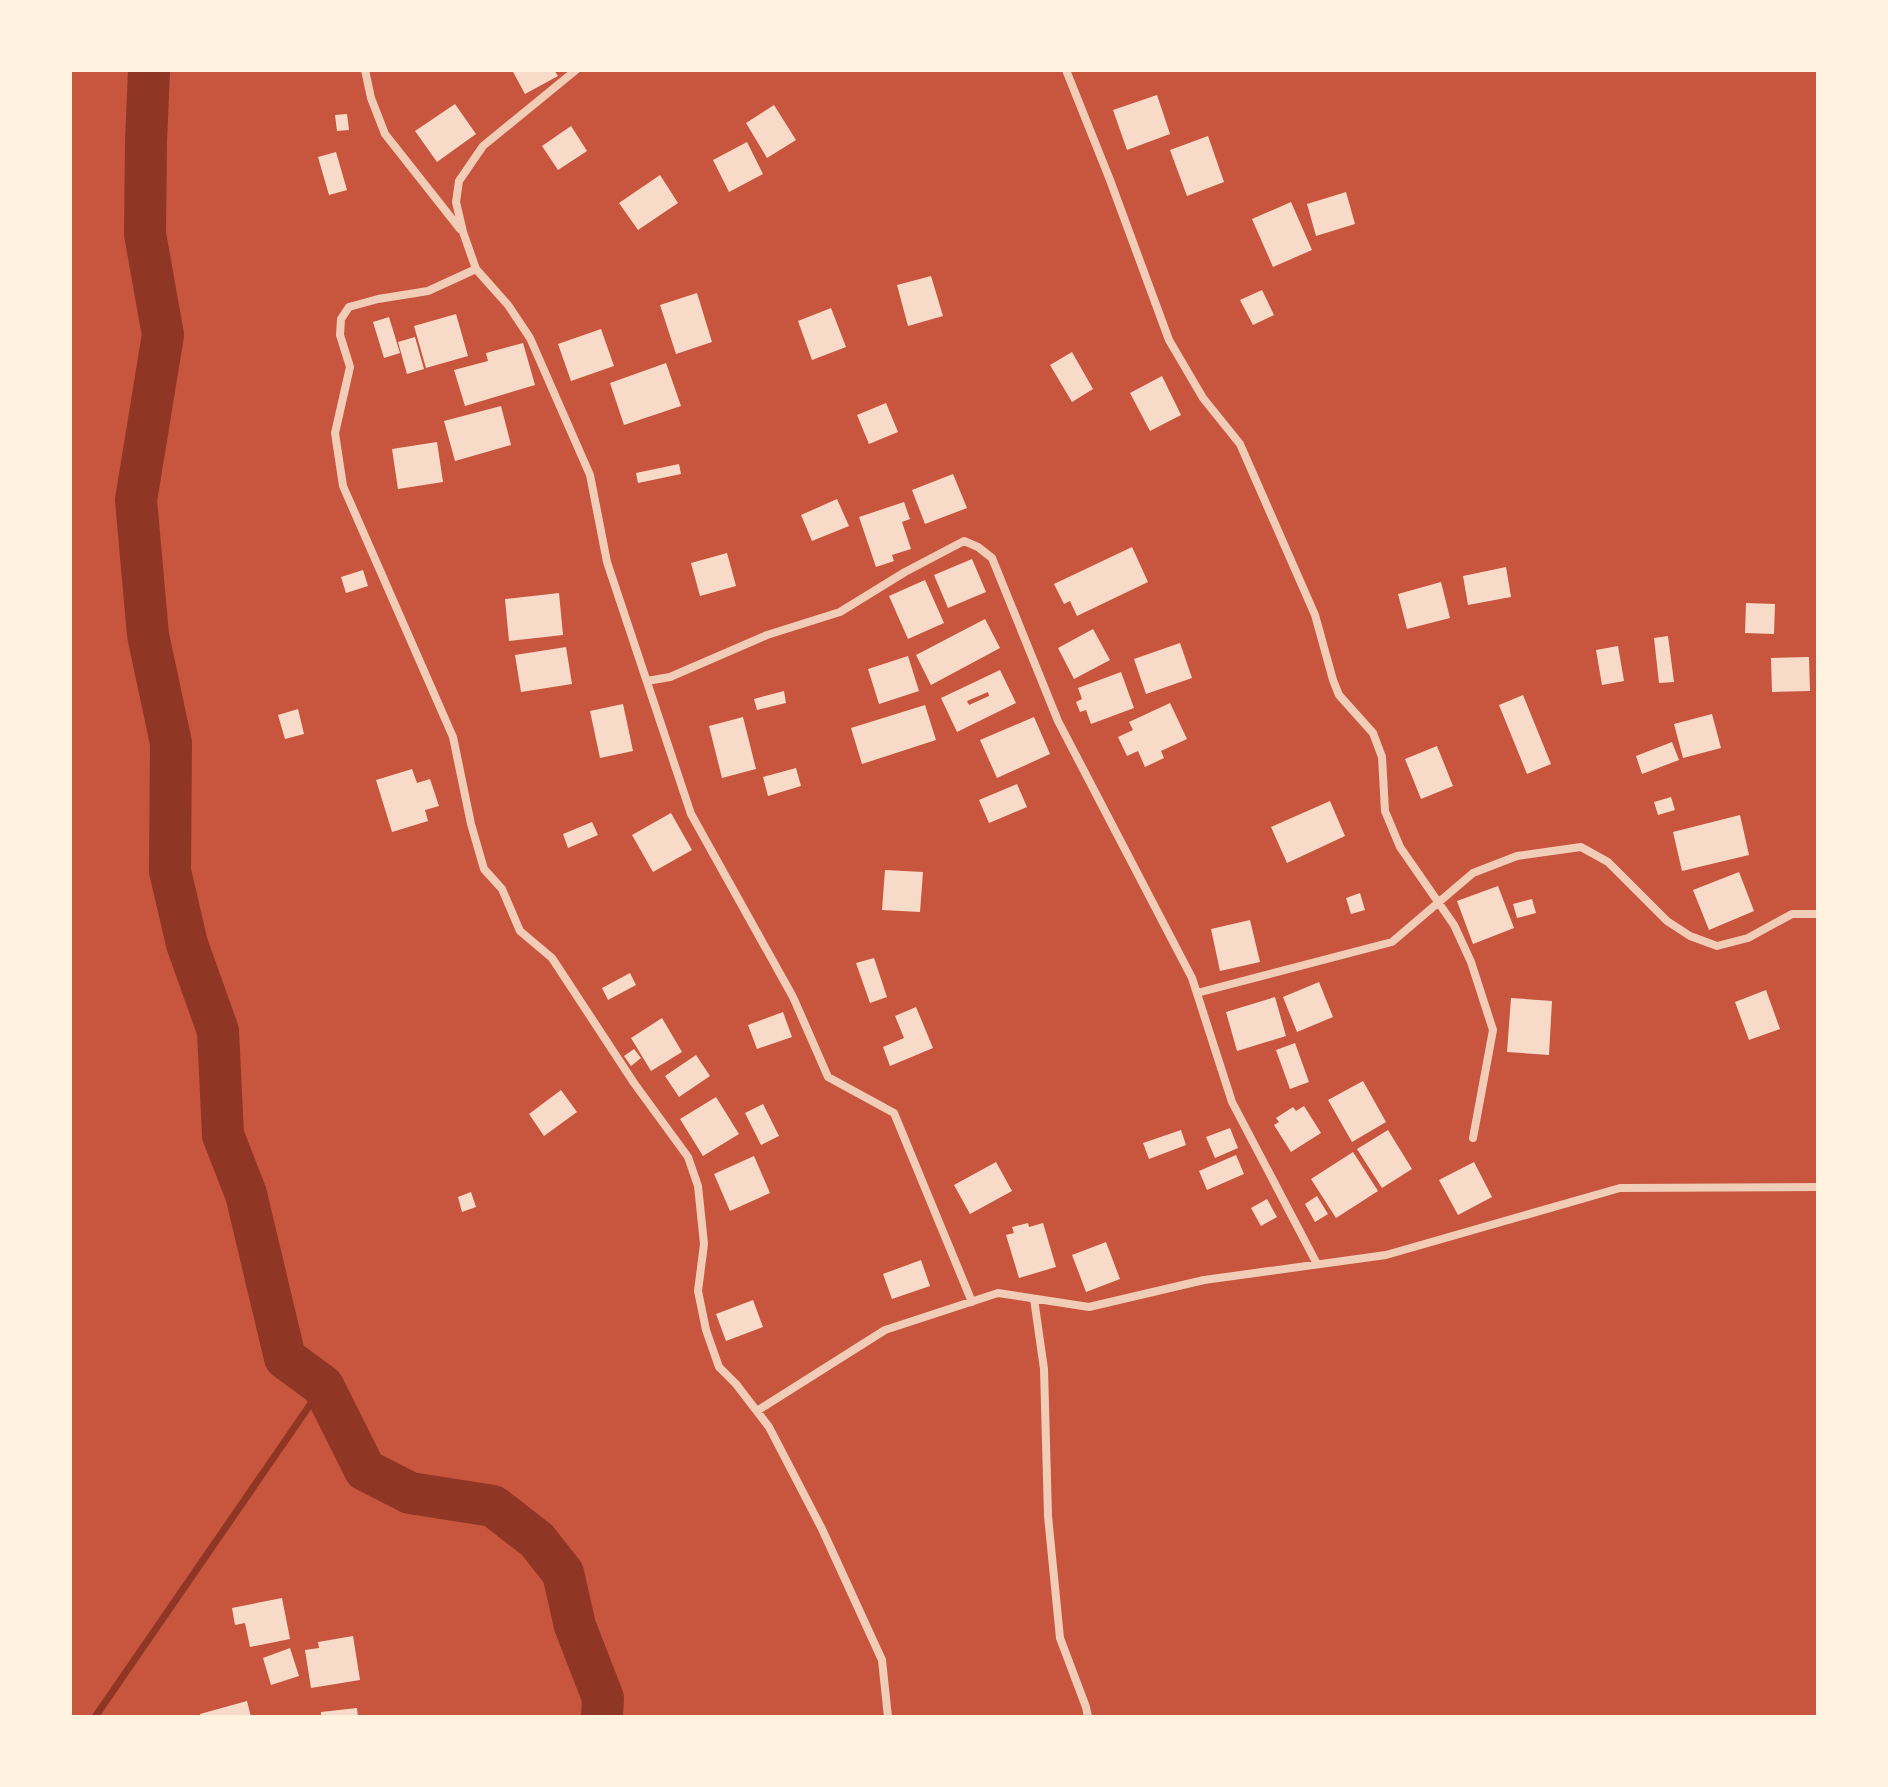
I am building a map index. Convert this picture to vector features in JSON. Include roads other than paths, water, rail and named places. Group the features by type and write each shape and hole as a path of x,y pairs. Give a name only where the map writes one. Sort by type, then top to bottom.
{"street":[{"path":"365,70 371,98 385,134 463,232"},
{"path":"576,70 483,146 459,181 456,202 463,232 476,269 508,305 530,338 590,475 607,562 691,814 793,997 828,1077 894,1113 972,1302"},
{"path":"1066,70 1169,340 1203,398 1240,444 1315,615 1339,695 1373,733 1382,757 1385,811 1400,847 1454,925 1471,962 1493,1030 1473,1138"},
{"path":"476,269 428,291 349,307 341,319 340,335 350,367 335,433 343,486 453,737 484,869 502,889 520,931 552,958 634,1083 688,1157 698,1186 704,1244 698,1291 706,1330 719,1367 769,1427 822,1529 882,1660 888,1717"},
{"path":"647,681 670,677 767,635 840,612 905,572 964,541 992,558 1058,721 1192,978 1232,1102 1317,1264"},
{"path":"1197,993 1392,942 1473,873 1517,856 1581,847 1608,862 1667,921 1690,936 1717,946 1748,938 1792,914 1818,914"},
{"path":"757,1411 885,1330 998,1293 1089,1307 1204,1280 1386,1255 1620,1188 1818,1187"},
{"path":"1034,1299 1044,1369 1048,1516 1060,1638 1088,1717"}],"waterway":[{"path":"149,70 145,234 163,335 136,500 148,635 171,743 170,871 187,944 218,1031 223,1135 246,1194 285,1358 323,1386 365,1470 410,1493 493,1506 537,1540 563,1573 575,1626 603,1698 602,1717"},
{"path":"95,1717 323,1386"}]}
